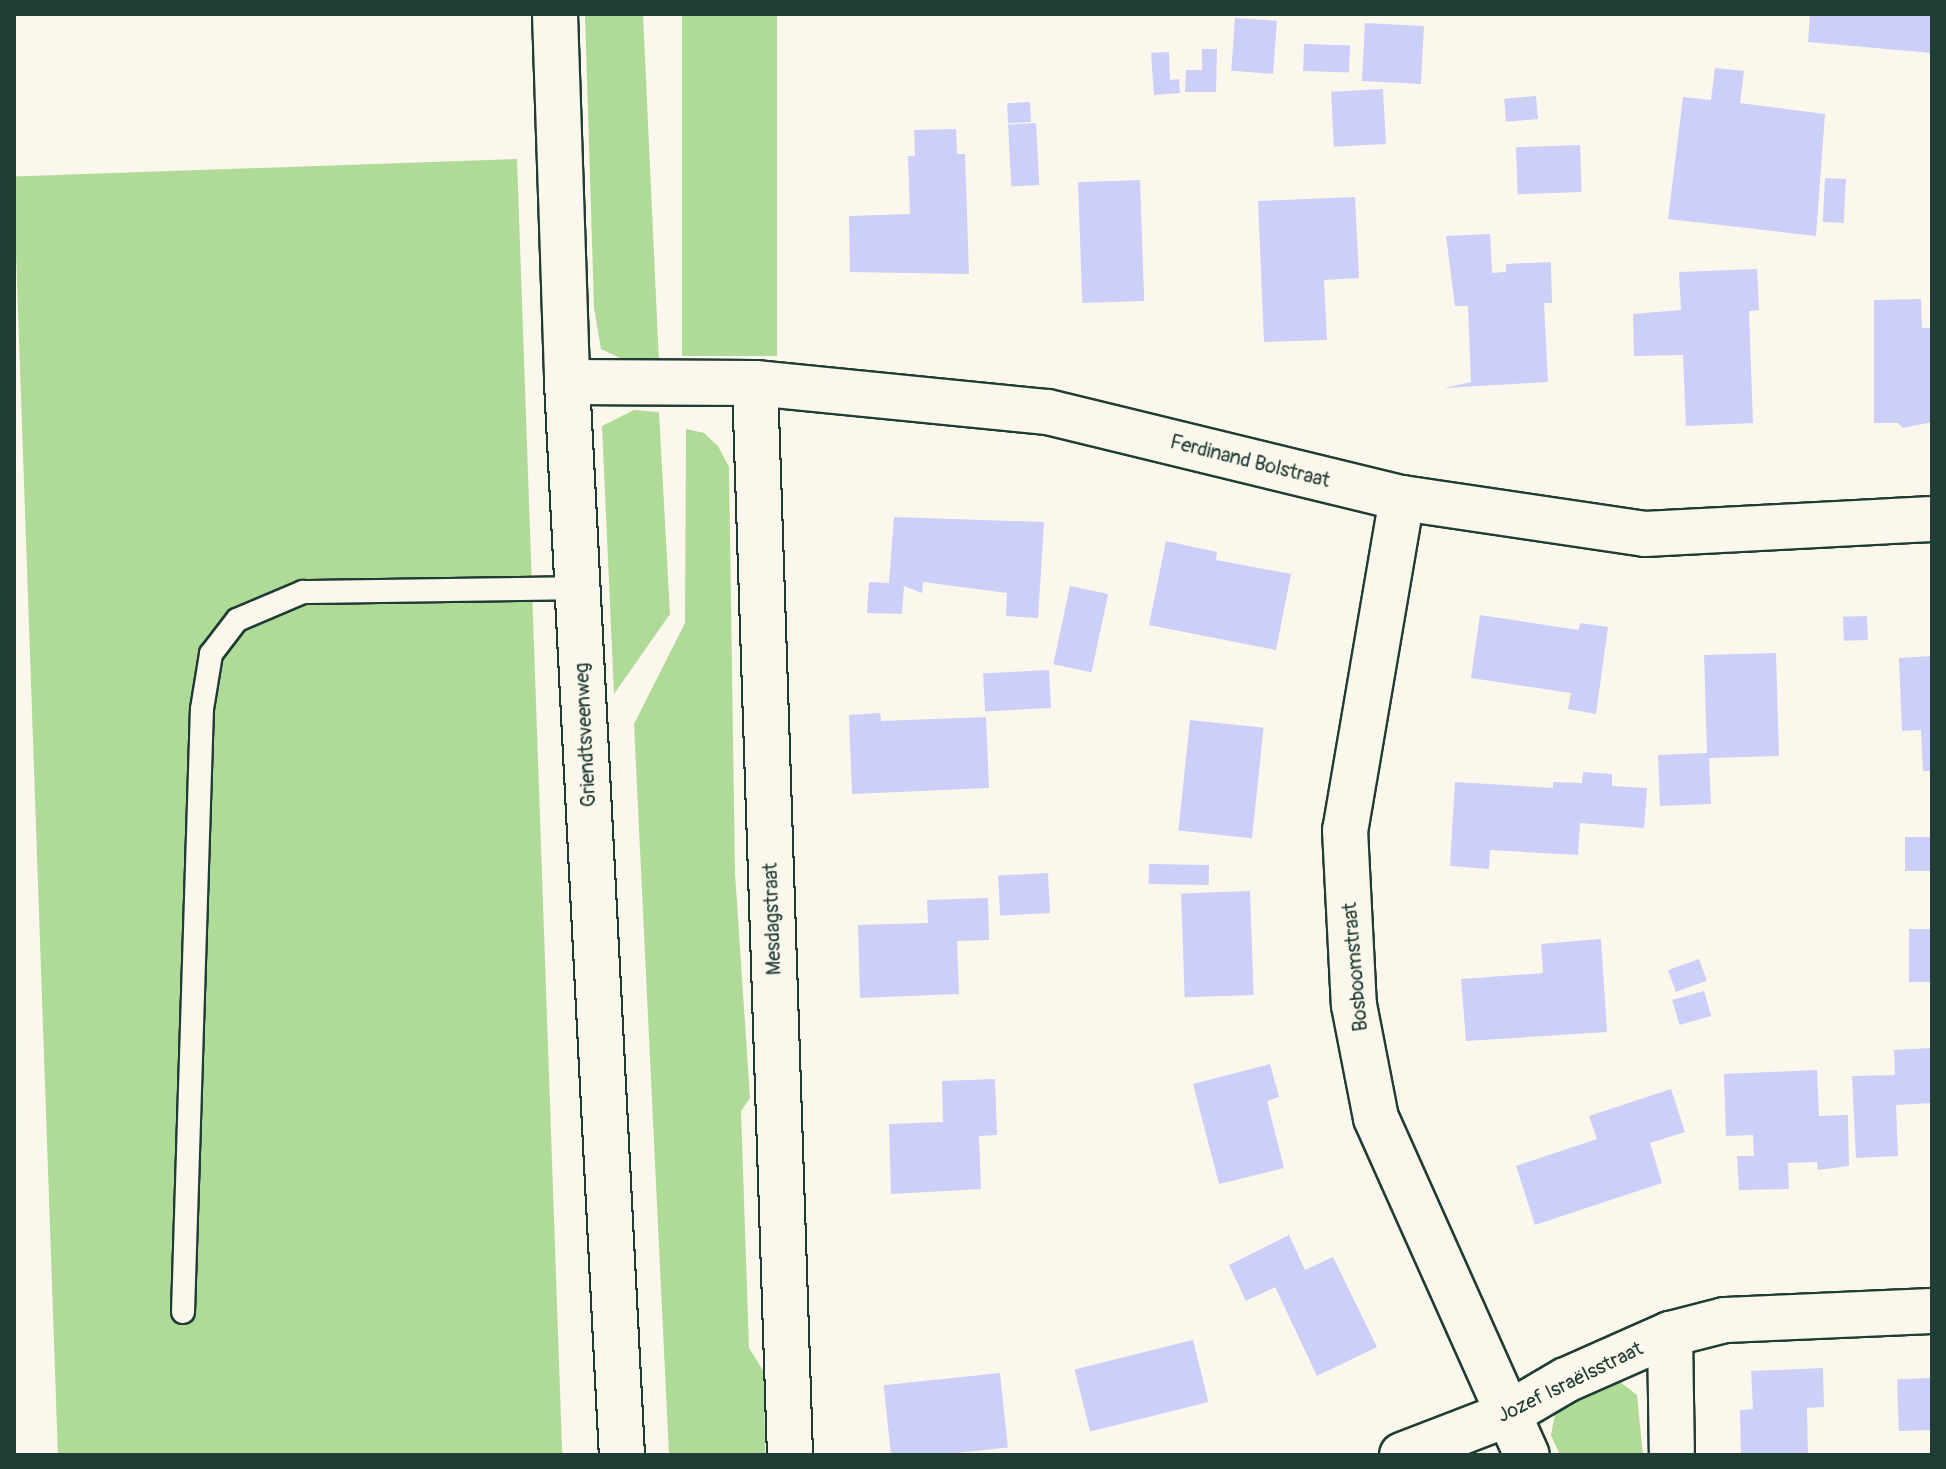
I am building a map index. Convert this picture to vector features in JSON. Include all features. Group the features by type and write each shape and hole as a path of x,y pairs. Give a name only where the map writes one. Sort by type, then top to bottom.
{"street":[{"name":"Griendtsveenweg","path":"555,14 567,382 622,1455"},
{"name":"Ferdinand Bolstraat","path":"567,382 755,383 1048,412 1402,498 1645,534 1932,519"},
{"name":"Mesdagstraat","path":"755,383 790,1455"},
{"name":"Bosboomstraat","path":"1402,498 1345,830 1354,1005 1376,1118 1527,1455"},
{"name":"Jozef Israëlsstraat","path":"1402,1455 1508,1414 1566,1380 1670,1334 1725,1320 1932,1311"},
{"path":"1670,1334 1672,1455"}],"lane":[{"path":"183,1312 202,709 211,654 237,620 303,592 578,588"}],"green space":[{"path":"585,14 643,14 659,363 635,365 601,349 594,307"},
{"path":"682,14 777,14 777,356 682,356"},
{"path":"517,159 562,1455 58,1455 14,177"},
{"path":"634,410 659,412 670,614 614,694 602,426"},
{"path":"686,429 704,433 718,446 729,467 735,873 750,1098 741,1111 749,1348 764,1372 765,1455 669,1455 634,724 685,623"},
{"path":"1606,1381 1620,1382 1637,1395 1643,1455 1560,1455 1551,1435 1557,1404"}],"building":[{"path":"1810,14 1932,14 1932,53 1808,42"},
{"path":"1235,18 1277,21 1273,74 1231,71"},
{"path":"1365,23 1424,26 1421,84 1362,81"},
{"path":"1304,44 1350,46 1349,73 1303,71"},
{"path":"1202,49 1217,49 1216,92 1185,92 1186,70 1202,70"},
{"path":"1169,52 1170,80 1179,79 1180,93 1154,95 1151,53"},
{"path":"1715,68 1744,71 1740,103 1825,114 1816,236 1668,219 1683,97 1711,100"},
{"path":"1383,89 1386,144 1334,147 1331,92"},
{"path":"1536,96 1538,119 1506,122 1504,99"},
{"path":"1030,102 1031,122 1008,123 1007,103"},
{"path":"1036,123 1039,185 1011,186 1008,124"},
{"path":"956,129 957,154 965,154 969,274 850,272 849,216 910,214 908,156 915,156 914,130"},
{"path":"1580,145 1582,192 1518,194 1516,147"},
{"path":"1825,178 1846,179 1844,223 1823,222"},
{"path":"1140,180 1144,301 1082,303 1078,182"},
{"path":"1355,197 1359,278 1324,280 1327,340 1264,342 1258,201"},
{"path":"1490,234 1492,273 1506,272 1506,264 1551,262 1552,303 1544,303 1548,382 1444,388 1471,382 1468,306 1455,306 1446,236"},
{"path":"1757,269 1759,310 1749,311 1753,423 1686,426 1683,355 1634,356 1633,314 1681,310 1679,272"},
{"path":"1921,299 1922,328 1932,328 1932,422 1903,428 1898,423 1874,423 1874,300"},
{"path":"894,517 1044,522 1038,618 1006,616 1007,593 923,582 922,593 904,586 902,614 867,613 869,582 889,583"},
{"path":"1166,541 1217,552 1216,560 1291,574 1276,650 1149,625"},
{"path":"1070,586 1108,594 1092,672 1053,664"},
{"path":"1480,615 1579,630 1580,623 1608,627 1596,714 1568,709 1571,693 1471,678"},
{"path":"1867,616 1868,640 1844,641 1843,617"},
{"path":"1776,653 1779,756 1709,758 1711,804 1660,806 1658,755 1707,753 1704,655"},
{"path":"1932,656 1932,771 1923,771 1921,730 1902,731 1899,658"},
{"path":"1049,670 1051,708 985,711 983,673"},
{"path":"880,713 881,721 986,717 989,788 852,794 849,715"},
{"path":"1190,720 1264,728 1252,838 1178,830"},
{"path":"1583,772 1612,774 1612,786 1647,788 1644,828 1580,823 1578,855 1490,850 1489,869 1450,866 1455,782 1553,788 1553,782 1582,783"},
{"path":"1905,837 1932,837 1932,871 1905,871"},
{"path":"1149,864 1209,865 1209,885 1149,884"},
{"path":"1048,873 1050,913 1000,916 998,876"},
{"path":"1250,891 1254,995 1185,997 1181,893"},
{"path":"988,898 989,940 957,941 959,994 860,998 858,925 928,923 927,900"},
{"path":"1909,929 1932,929 1932,982 1909,982"},
{"path":"1601,939 1607,1032 1466,1041 1461,979 1543,973 1541,944"},
{"path":"1699,959 1707,981 1676,992 1668,970"},
{"path":"1704,991 1711,1016 1679,1025 1672,1000"},
{"path":"1932,1048 1932,1103 1896,1105 1898,1156 1856,1158 1852,1076 1895,1075 1894,1050"},
{"path":"1270,1064 1279,1097 1267,1101 1284,1168 1219,1184 1193,1084"},
{"path":"1817,1070 1819,1116 1848,1115 1849,1166 1818,1170 1817,1162 1788,1163 1789,1189 1739,1190 1737,1156 1754,1156 1753,1135 1726,1136 1724,1074"},
{"path":"995,1079 997,1135 979,1136 981,1189 891,1194 889,1124 943,1122 942,1081"},
{"path":"1671,1089 1685,1132 1650,1143 1662,1183 1535,1225 1516,1166 1597,1139 1589,1116"},
{"path":"1289,1235 1305,1270 1333,1257 1377,1347 1317,1376 1275,1287 1246,1301 1229,1265"},
{"path":"1193,1340 1208,1402 1090,1432 1075,1370"},
{"path":"1823,1368 1824,1407 1807,1408 1808,1455 1741,1455 1740,1410 1753,1409 1751,1371"},
{"path":"1000,1373 1008,1448 937,1455 891,1455 884,1385"},
{"path":"1930,1378 1932,1430 1899,1431 1897,1379"}]}
